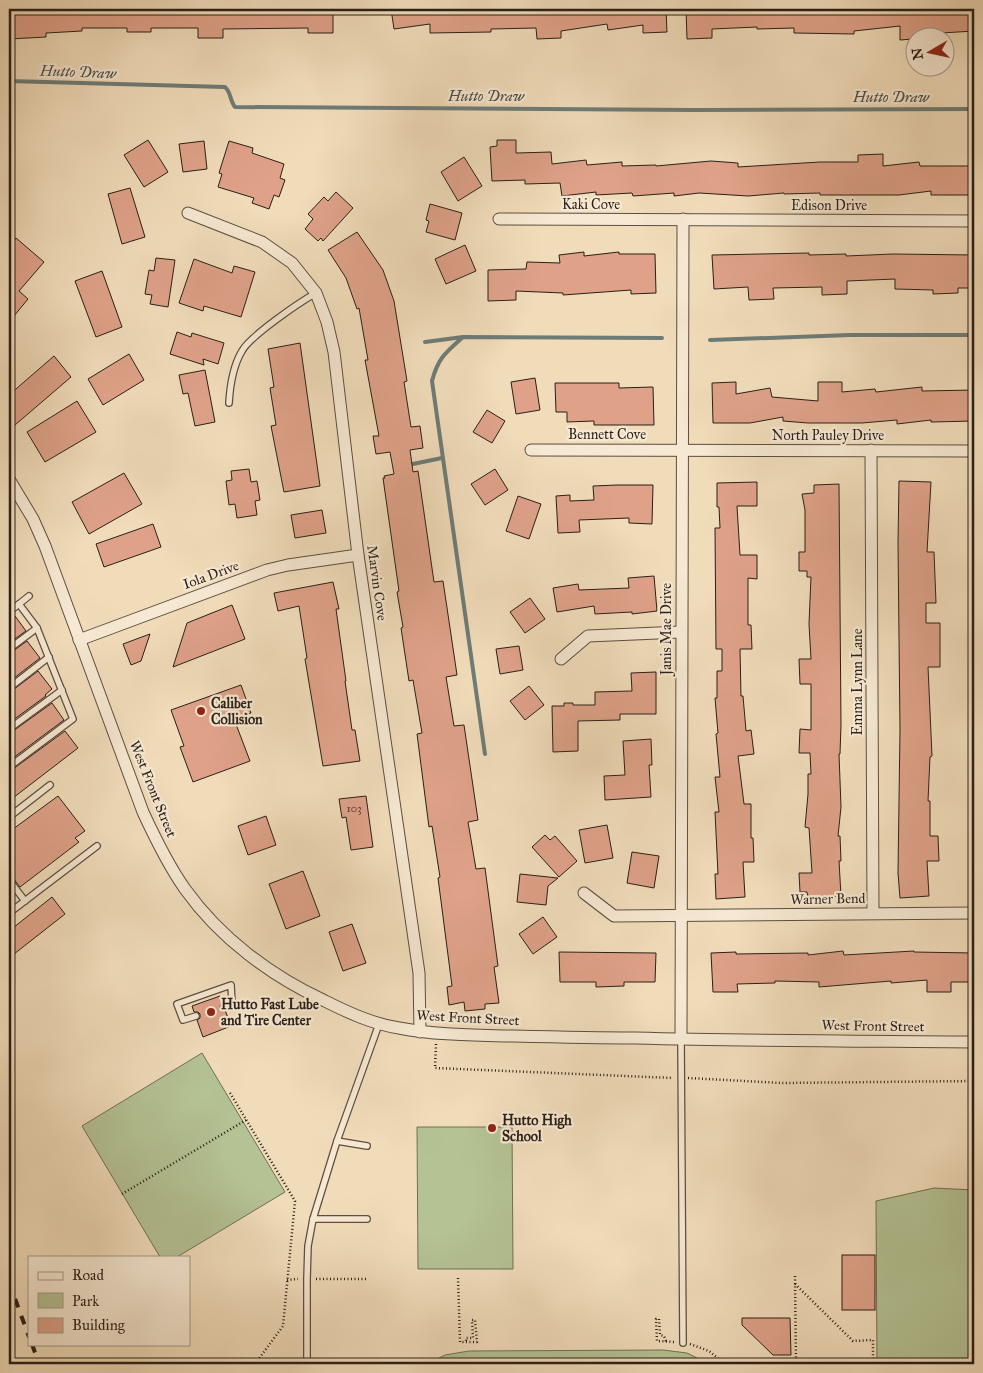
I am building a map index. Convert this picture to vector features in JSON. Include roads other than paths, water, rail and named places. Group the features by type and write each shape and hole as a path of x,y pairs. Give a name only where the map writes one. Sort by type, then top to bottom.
{"street":[{"name":"Marvin Cove","path":"188,213 262,242 292,263 316,293 327,322 334,352 358,555 419,973 420,1032"},
{"name":"Kaki Cove","path":"500,219 683,219"},
{"name":"Edison Drive","path":"683,219 974,222"},
{"name":"Janis Mae Drive","path":"681,1039 683,219"},
{"name":"Bennett Cove","path":"531,450 682,449"},
{"name":"North Pauley Drive","path":"682,449 974,451"},
{"name":"Emma Lynn Lane","path":"871,450 873,913"},
{"name":"West Front Street","path":"9,479 33,519 45,546 143,812 157,841 186,890 229,938 274,973 297,988 379,1024 420,1032 472,1035 681,1039 974,1042"},
{"name":"Iola Drive","path":"79,640 267,570 358,555"},
{"path":"561,659 588,636 681,632"},
{"name":"Warner Bend","path":"584,893 614,916 974,913"}],"lane":[{"path":"229,403 230,386 242,350 256,336 316,293"},
{"path":"9,612 29,596"},
{"path":"9,767 73,719 37,628 19,604"},
{"path":"9,649 37,628"},
{"path":"9,688 49,658"},
{"path":"9,729 62,690"},
{"path":"9,817 50,785"},
{"path":"9,913 97,846"},
{"path":"9,880 25,900"},
{"path":"196,1016 183,1020 177,1004 231,985 232,1003 224,1006"},
{"path":"307,1364 308,1246 313,1219 337,1141 379,1024"},
{"path":"681,1039 683,1343"},
{"path":"337,1141 367,1146"},
{"path":"313,1219 367,1219"}],"waterway":[{"name":"Hutto Draw","path":"9,81 225,87 235,107 695,110 974,109"},
{"path":"710,340 850,335 974,335"},
{"path":"463,337 443,356 432,381 485,754"},
{"path":"425,342 463,337 662,338"},
{"path":"408,465 442,458"}],"railway":[{"path":"9,1282 28,1334"},
{"path":"33,1346 39,1364"}],"place":[{"name":"Caliber Collision","path":"201,711"},
{"name":"Hutto Fast Lube and Tire Center","path":"211,1012"},
{"name":"Hutto High School","path":"492,1128"}]}
